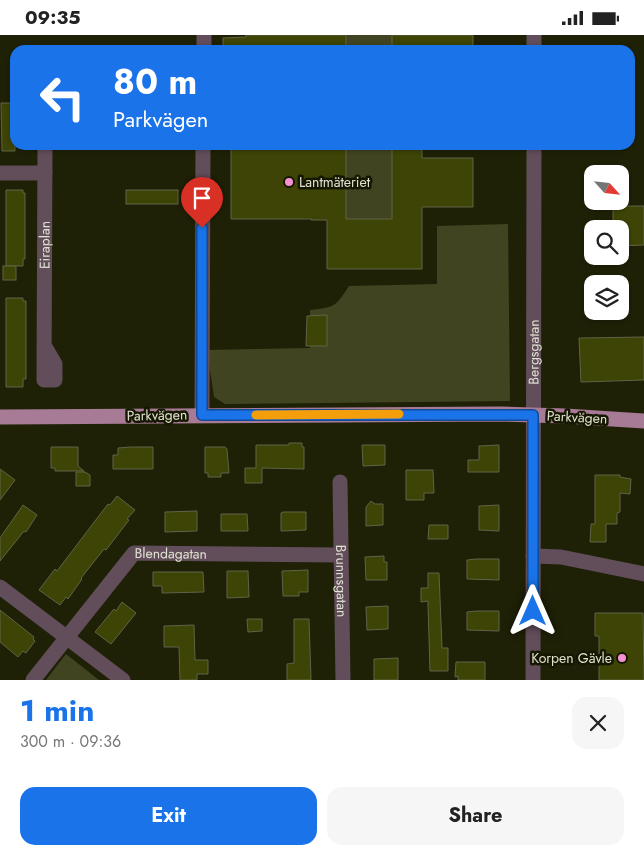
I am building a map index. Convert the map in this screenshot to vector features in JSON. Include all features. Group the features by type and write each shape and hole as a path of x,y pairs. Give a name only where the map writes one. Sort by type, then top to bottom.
{"main road":[{"name":"Parkvägen","path":"0,417 533,415 644,421"}],"street":[{"name":"Eiraplan","path":"44,345 45,150"},
{"path":"202,415 203,150"},
{"name":"Bergsgatan","path":"533,680 534,150"},
{"path":"0,173 45,173"},
{"name":"Brunnsgatan","path":"340,482 343,680"},
{"name":"Blendagatan","path":"33,680 134,553 340,555"},
{"path":"533,556 561,557 644,574"},
{"path":"0,587 123,680"}],"green space":[{"path":"346,35 392,35 392,45 346,45"},
{"path":"346,150 400,150 392,158 392,207 404,219 346,219"},
{"path":"508,224 510,401 225,404 214,397 207,350 310,348 310,310 334,305 349,286 437,284 437,226"},
{"path":"66,654 99,680 46,680"}],"building":[{"path":"246,35 346,35 346,45 223,45 223,38 246,37"},
{"path":"392,35 473,35 473,45 392,45"},
{"path":"1,103 10,103 10,150 15,151 2,151"},
{"name":"Lantmäteriet","path":"231,150 346,150 346,219 392,219 392,150 422,150 422,158 473,158 473,207 422,207 422,269 327,269 327,220 231,219"},
{"path":"6,190 23,190 23,193 25,193 25,259 23,259 23,266 6,266"},
{"path":"126,190 178,190 178,204 126,204"},
{"path":"629,206 644,206 644,245 629,246 629,220 613,220 613,210 629,210"},
{"path":"3,266 16,266 16,280 3,280"},
{"path":"6,298 23,298 23,301 26,301 26,379 23,379 23,387 6,387"},
{"path":"327,315 327,346 306,346 307,316"},
{"path":"644,337 644,380 581,382 579,338"},
{"path":"289,443 302,443 302,447 304,447 304,469 262,468 262,483 245,483 245,468 256,468 256,445 289,445"},
{"path":"362,445 385,445 385,465 363,466"},
{"path":"499,445 499,472 468,472 468,460 479,460 479,446"},
{"path":"51,447 78,447 78,466 84,471 55,471 55,468 51,468"},
{"path":"153,447 153,469 113,469 113,455 118,455 118,448"},
{"path":"205,447 225,447 227,449 229,473 221,473 221,477 208,477 208,473 205,473"},
{"path":"0,469 15,480 0,500"},
{"path":"406,470 433,470 434,493 424,493 424,500 406,500"},
{"path":"76,472 85,472 90,475 90,486 76,486"},
{"path":"595,475 620,475 620,477 631,479 630,494 620,493 620,512 617,513 617,524 606,524 606,542 590,542 591,524 595,524"},
{"path":"117,496 135,510 106,550 104,549 81,578 68,599 66,597 60,605 39,590 55,569 57,571 108,504 110,505"},
{"path":"371,501 375,504 383,504 383,525 366,526 366,507"},
{"path":"23,505 37,515 26,532 24,531 0,561 0,538"},
{"path":"499,505 499,531 479,530 479,506"},
{"path":"197,511 197,531 165,532 165,512"},
{"path":"306,512 306,530 281,531 281,513"},
{"path":"221,514 247,514 248,531 221,531"},
{"path":"429,525 448,525 448,539 428,539"},
{"path":"384,556 384,562 387,562 387,580 366,580 365,557"},
{"path":"499,559 499,580 467,579 467,560"},
{"path":"308,570 308,592 299,592 299,596 283,596 282,571"},
{"path":"227,571 248,571 249,597 227,598"},
{"path":"153,572 203,572 204,592 162,593 162,586 153,586"},
{"path":"428,573 439,573 442,648 448,648 448,671 430,671 428,601 421,602 421,588 428,588"},
{"path":"122,602 136,613 111,644 95,632 114,609 116,611"},
{"path":"388,606 388,629 367,630 366,607"},
{"path":"0,610 34,637 35,641 26,653 23,651 18,657 0,642"},
{"path":"499,611 499,631 467,630 467,612"},
{"name":"Korpen Gävle","path":"595,613 643,613 644,680 599,680 599,636 595,636"},
{"path":"247,619 262,619 262,631 248,632"},
{"path":"294,619 309,619 311,680 287,680 287,664 294,663"},
{"path":"194,625 195,660 208,660 208,674 197,674 197,680 180,680 179,647 164,647 164,626"},
{"path":"398,658 398,680 374,680 374,659"},
{"path":"456,662 485,662 485,680 458,680 458,676 455,677"}],"slow traffic":[{"path":"256,415 399,414"}],"place":[{"name":"Lantmäteriet","path":"289,182"},
{"name":"Korpen Gävle","path":"622,658"}],"route":[{"path":"202,228 202,415 533,415 533,611"}]}
